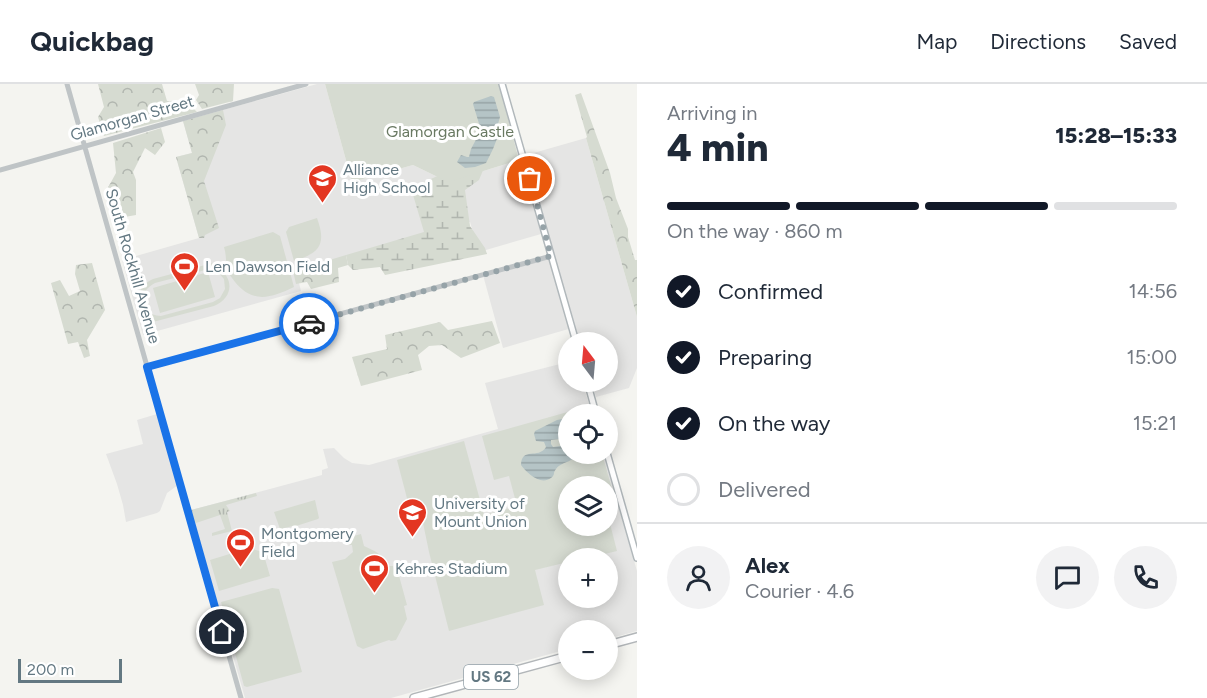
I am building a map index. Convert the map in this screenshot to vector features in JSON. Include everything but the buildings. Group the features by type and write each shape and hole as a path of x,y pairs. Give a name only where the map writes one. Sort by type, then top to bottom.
{"highway":[{"path":"618,642 637,636"},
{"name":"US 62","path":"414,698 558,659"}],"main road":[{"path":"502,84 573,332"},
{"path":"610,464 637,558"}],"street":[{"name":"South Rockhill Avenue","path":"67,84 241,698"},
{"name":"Glamorgan Street","path":"0,170 306,84"},
{"path":"147,367 551,256"}],"shaded area":[{"name":"Alliance High School","path":"317,84 325,84 352,182 413,165 448,182 519,160 541,234 479,252 470,222 462,223 296,271 301,291 143,335 122,260 199,238 176,157 192,153 183,121"},
{"path":"491,96 494,97 500,117 498,124 500,131 486,163 465,168 457,162 461,155 469,157 481,130 473,104"},
{"path":"586,138 637,317 637,368 629,388 618,391 618,332 576,332 556,267 572,328 503,348 483,275 552,255 523,156"},
{"name":"University of Mount Union","path":"558,365 558,392 585,392 589,404 558,404 558,464 606,464 610,476 558,476 558,536 618,536 618,505 637,571 637,631 618,636 618,620 558,620 558,652 391,698 245,698 191,510 322,475 322,470 328,468 323,449 334,448 352,463 369,465 498,429 485,383"},
{"path":"594,392 614,392 596,397"},
{"path":"157,414 178,485 167,493 160,511 126,522 117,484 106,454 143,444 137,420"},
{"path":"557,420 558,439 551,440 551,444 553,447 558,446 558,464 563,464 547,480 538,479 521,465 522,459 527,454 543,451 546,447 544,442 536,441 535,431"}],"green space":[{"path":"98,84 162,84 167,101 186,101 197,112 104,136 98,117 104,107"},
{"path":"195,84 234,84 233,101 202,109 196,100 199,95"},
{"name":"Glamorgan Castle","path":"325,84 499,84 519,160 448,182 413,165 352,182"},
{"path":"581,93 610,173 616,198 628,229 635,260 637,260 637,317 575,95"},
{"path":"223,110 226,125 204,181 219,228 205,235 204,238 199,238 176,157 192,153 183,121"},
{"path":"161,128 165,142 155,155 145,148 133,172 136,180 136,215 119,218 107,204 105,193 116,173 113,143"},
{"path":"486,163 479,180 465,190 470,226 487,254 385,275 380,267 353,270 348,265 346,255 424,232 411,188 444,173"},
{"path":"317,218 321,235 319,247 310,255 294,261 286,232 289,227"},
{"path":"273,232 280,236 294,287 270,296 249,294 229,274 224,247"},
{"path":"346,255 348,265 338,268 339,282 311,289 307,282 296,284 293,271"},
{"path":"220,261 221,265 217,267 227,277 229,288 225,298 214,306 149,323 150,318 141,308 138,297 143,287 153,279","holes":["209,269 217,271 224,279 225,289 220,298 213,302 161,316 154,315 144,308 145,292 155,283"]},
{"path":"92,263 105,310 87,340 90,356 84,358 78,342 68,344 51,283 60,280 69,296 80,291 75,274 76,265"},
{"name":"Len Dawson Field","path":"208,272 215,297 160,313 153,288"},
{"path":"492,321 500,343 461,358 442,345 429,346 418,355 422,370 361,386 352,357 387,349 385,335 440,322 448,330"},
{"name":"University of Mount Union","path":"558,415 558,464 605,464 608,476 558,476 558,536 613,536 616,548 558,548 558,564 535,570 544,605 449,631 422,518 410,516 397,460 464,441 484,515 517,506 509,476 494,480 482,436"},
{"path":"256,493 257,496 226,505 230,511 227,512 232,531 212,536 212,533 225,529 220,515 196,523 194,521 191,510"},
{"path":"315,500 318,519 280,529 274,512"},
{"name":"Kehres Stadium","path":"361,534 364,546 378,553 388,566 393,566 395,573 398,572 407,605 404,606 407,619 396,640 389,640 363,649 357,646 332,562 345,559 353,552 352,545 348,545 346,540"},
{"name":"Montgomery Field","path":"249,548 263,552 270,576 219,591 210,560"},
{"path":"272,588 279,589 302,672 247,687 244,686 221,602"}],"way so far":[{"path":"309,323 551,256 530,179"}],"place":[{"name":"Alliance High School","path":"322,204"},
{"name":"Len Dawson Field","path":"184,292"},
{"name":"University of Mount Union","path":"413,538"},
{"name":"Montgomery Field","path":"240,568"},
{"name":"Kehres Stadium","path":"374,594"}],"route":[{"path":"222,632 147,367 309,323"}]}
